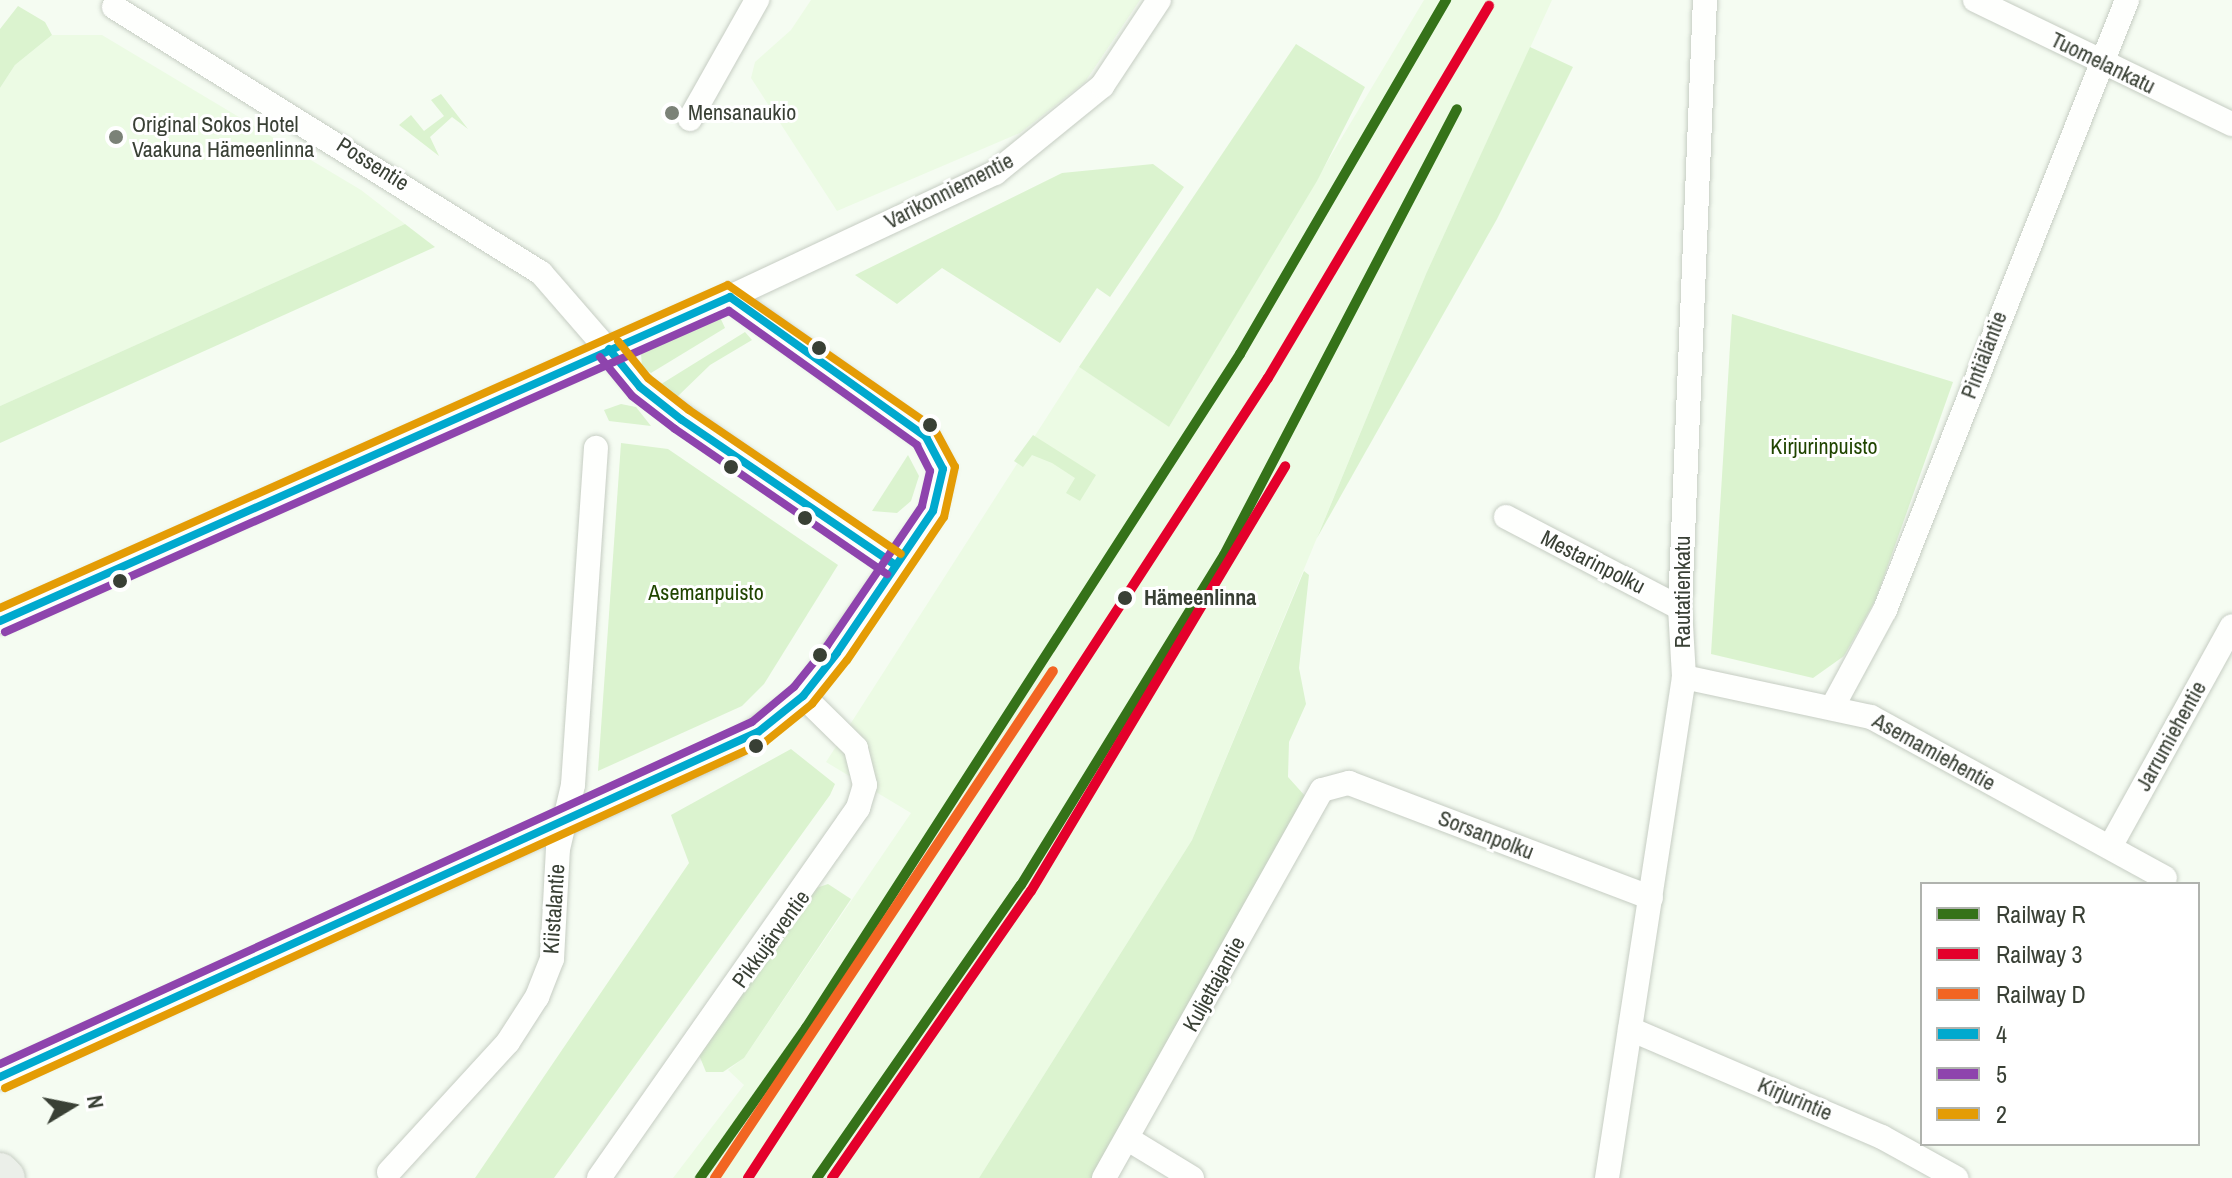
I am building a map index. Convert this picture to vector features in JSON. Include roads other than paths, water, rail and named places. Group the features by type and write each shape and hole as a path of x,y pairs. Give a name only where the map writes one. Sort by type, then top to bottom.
{"main road":[{"path":"0,1172 6,1178"}],"street":[{"path":"690,119 757,0"},
{"name":"Varikonniementie","path":"0,621 730,297 995,173 1027,151 1102,86 1159,0"},
{"name":"Rautatienkatu","path":"1607,1178 1684,677 1680,608 1705,0"},
{"name":"Tuomelankatu","path":"1975,0 2232,124"},
{"name":"Pintiäläntie","path":"1833,706 1885,610 2098,61 2127,0"},
{"name":"Possentie","path":"114,7 541,273 640,387 682,420 894,564"},
{"path":"0,1077 568,819 730,749 803,696 942,492 938,451 730,297"},
{"name":"Kiistalantie","path":"389,1172 508,1042 537,997 552,959 558,849 568,819 596,448"},
{"name":"Mestarinpolku","path":"1506,517 1680,608"},
{"name":"Jarrumiehentie","path":"2110,847 2232,626"},
{"name":"Asemamiehentie","path":"1684,677 1833,706 1871,717 2165,878"},
{"name":"Pikkujärventie","path":"599,1178 858,808 865,785 856,748 803,696"},
{"name":"Sorsanpolku","path":"1322,790 1349,783 1651,898"},
{"name":"Kuljettajantie","path":"1104,1178 1322,790"},
{"name":"Kirjurintie","path":"1630,1029 1882,1137 1956,1178"},
{"path":"1128,1139 1192,1178"}],"rail line":[{"name":"R","path":"700,1178 806,1028 1240,354 1446,0"},
{"name":"3","path":"748,1178 1268,378 1489,6"},
{"name":"R","path":"817,1178 1021,885 1224,555 1457,109"},
{"name":"3","path":"832,1178 1031,891 1285,466"},
{"name":"D","path":"715,1178 1053,671"}],"place":[{"name":"Mensanaukio","path":"672,113"},
{"name":"Original Sokos Hotel Vaakuna Hämeenlinna","path":"116,137"},
{"name":"Hämeenlinna","path":"1125,598"}],"park label":[{"name":"Kirjurinpuisto","path":"1824,447"},
{"name":"Asemanpuisto","path":"706,593"}]}
